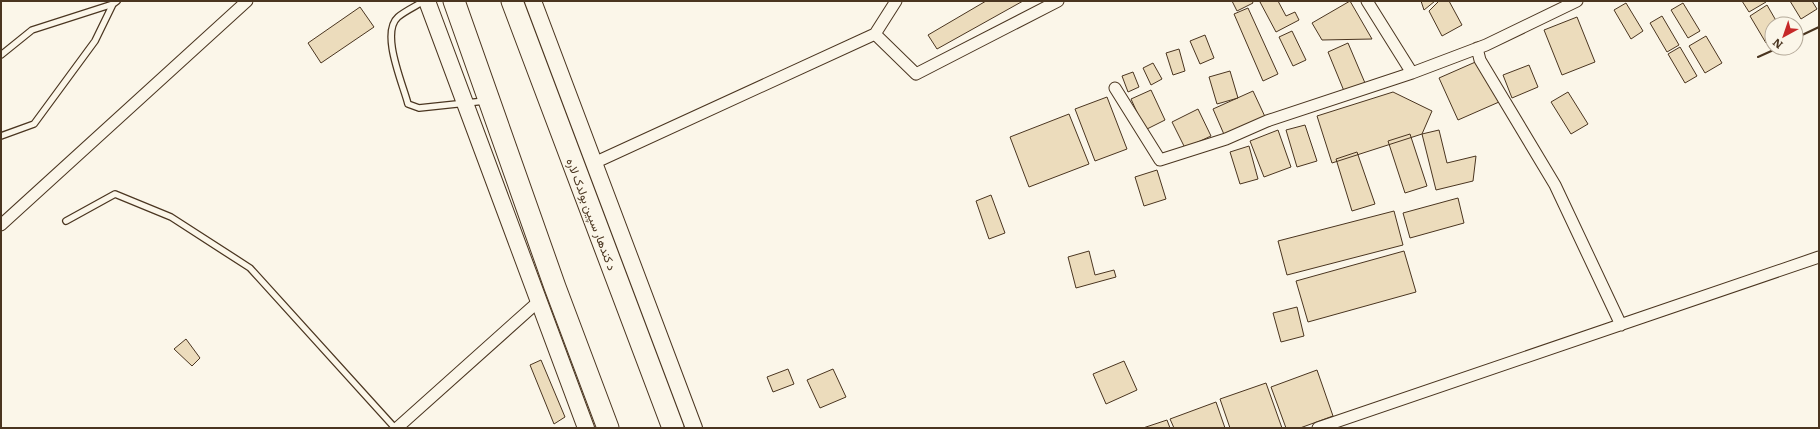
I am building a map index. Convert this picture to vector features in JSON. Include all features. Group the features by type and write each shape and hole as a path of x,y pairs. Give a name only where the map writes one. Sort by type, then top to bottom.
{"highway":[{"path":"454,1 555,287 608,428"},
{"name":"د کندهار سپین بولدک لاره","path":"512,1 673,428"}],"street":[{"path":"1,225 246,1"},
{"path":"426,1 586,428"},
{"path":"533,1 694,428"},
{"path":"594,163 875,34 896,1"},
{"path":"875,34 916,74 1058,1"},
{"path":"1367,1 1412,73"},
{"path":"1115,88 1160,160 1226,139 1267,121 1412,73 1477,48 1577,1"},
{"path":"1477,48 1480,60 1555,185 1621,325"},
{"path":"1318,428 1819,257"},
{"path":"396,428 539,301"}],"lane":[{"path":"426,1 397,18 391,29 390,43 408,104 419,108 489,101"},
{"path":"1,55 32,30 115,3"},
{"path":"1,136 34,124 95,41 115,3"},
{"path":"66,221 115,194 171,217 250,268 396,428"}],"building":[{"path":"986,1 1023,1 937,49 928,35"},
{"path":"1232,1 1252,1 1253,3 1237,11"},
{"path":"1278,1 1286,16 1295,12 1299,20 1276,32 1260,2"},
{"path":"1350,1 1372,39 1322,40 1312,23"},
{"path":"1421,1 1435,1 1424,10"},
{"path":"1439,1 1449,1 1462,25 1442,36 1429,11"},
{"path":"1742,1 1765,1 1766,2 1749,12"},
{"path":"1790,1 1812,1 1817,9 1804,17 1799,16"},
{"path":"1626,3 1643,31 1631,39 1614,10"},
{"path":"1683,3 1700,31 1688,38 1671,10"},
{"path":"1767,5 1773,16 1764,16 1764,40 1750,16"},
{"path":"360,7 374,27 321,63 308,43"},
{"path":"1248,8 1278,74 1263,81 1234,14"},
{"path":"1662,16 1679,45 1667,52 1650,23"},
{"path":"1577,17 1595,62 1562,75 1544,30"},
{"path":"1292,31 1306,60 1293,66 1279,37"},
{"path":"1205,35 1214,58 1200,64 1190,41"},
{"path":"1706,36 1722,63 1705,73 1689,46"},
{"path":"1348,43 1365,83 1344,91 1328,52"},
{"path":"1680,47 1697,76 1685,83 1668,54"},
{"path":"1179,49 1185,71 1173,75 1166,53"},
{"path":"1480,60 1499,102 1458,120 1439,78"},
{"path":"1153,63 1162,79 1151,85 1143,68"},
{"path":"1529,65 1538,87 1512,98 1503,75"},
{"path":"1230,71 1238,98 1217,104 1209,77"},
{"path":"1133,72 1139,87 1128,92 1122,76"},
{"path":"1151,90 1165,120 1145,130 1131,99"},
{"path":"1253,91 1267,121 1226,139 1213,109"},
{"path":"1393,92 1432,111 1422,134 1332,163 1317,116"},
{"path":"1568,92 1588,124 1571,134 1551,102"},
{"path":"1107,97 1127,149 1095,161 1075,109"},
{"path":"1198,109 1211,136 1185,148 1172,122"},
{"path":"1069,114 1089,164 1029,187 1010,137"},
{"path":"1305,125 1317,161 1297,167 1286,130"},
{"path":"1278,130 1291,167 1264,177 1250,141"},
{"path":"1439,130 1447,163 1476,156 1473,181 1436,190 1422,134"},
{"path":"1410,134 1427,186 1405,193 1388,141"},
{"path":"1249,146 1258,179 1240,184 1230,152"},
{"path":"1357,152 1375,204 1352,211 1336,159"},
{"path":"1157,170 1166,199 1144,206 1135,177"},
{"path":"991,195 1005,233 989,239 976,201"},
{"path":"1458,198 1464,223 1410,238 1403,213"},
{"path":"1394,211 1403,245 1287,275 1278,241"},
{"path":"1089,251 1095,275 1114,270 1116,277 1076,288 1068,257"},
{"path":"1404,251 1416,292 1308,322 1296,281"},
{"path":"1297,307 1304,336 1281,342 1273,313"},
{"path":"186,339 200,358 192,366 174,349"},
{"path":"541,360 565,417 554,424 530,365"},
{"path":"1124,361 1137,390 1106,404 1093,374"},
{"path":"788,369 794,384 773,392 767,377"},
{"path":"833,369 846,397 820,408 807,380"},
{"path":"1317,370 1333,416 1300,428 1286,428 1271,387"},
{"path":"1266,383 1282,428 1230,428 1220,399"},
{"path":"1216,402 1225,428 1174,428 1170,419"},
{"path":"1167,420 1170,428 1143,428"}],"wall":[{"path":"1804,34 1819,27"},
{"path":"1758,57 1764,54"}]}
